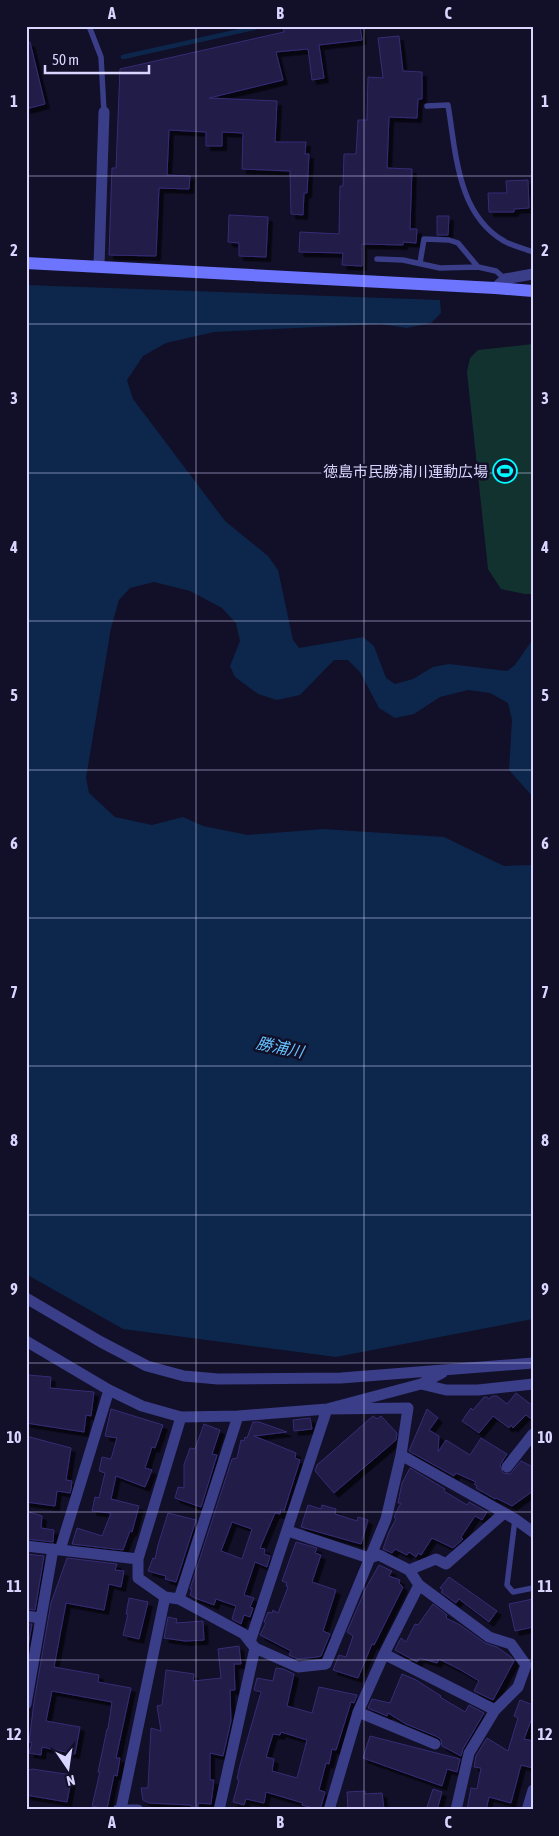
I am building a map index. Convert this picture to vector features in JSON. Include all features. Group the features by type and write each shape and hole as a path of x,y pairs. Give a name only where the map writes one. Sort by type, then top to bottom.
{"street":[{"path":"99,266 104,112"},
{"path":"26,263 533,291"},
{"path":"494,288 505,279 533,274"},
{"path":"26,1298 101,1342 147,1366 184,1376 218,1379 342,1378 533,1363"},
{"path":"26,1342 109,1390 142,1406 181,1417 238,1416 327,1409 408,1408 401,1456 386,1519 326,1664 298,1667 253,1645 244,1634 179,1599 165,1597 138,1578 138,1559 181,1417"},
{"path":"327,1409 421,1384 448,1370"},
{"path":"421,1384 446,1390 478,1390 533,1384"},
{"path":"26,1704 41,1618 56,1550 109,1390"},
{"path":"218,1810 253,1645 327,1409"},
{"path":"179,1599 238,1416"},
{"path":"507,1467 533,1434"},
{"path":"401,1456 515,1519 533,1532"},
{"path":"409,1570 436,1559 446,1564 504,1513"},
{"path":"288,1531 369,1558 379,1555 409,1570 419,1585 489,1638 511,1644 526,1665 518,1687 495,1710 469,1753 456,1810"},
{"path":"26,1546 138,1559"},
{"path":"329,1810 358,1712 384,1654 419,1585"},
{"path":"138,1810 120,1809 165,1597"},
{"path":"26,1616 41,1618"},
{"path":"384,1654 495,1710"},
{"path":"358,1712 435,1744"},
{"path":"527,1810 533,1790"}],"lane":[{"path":"89,26 101,57 104,112"},
{"path":"427,106 448,105 456,158 463,187 480,221 504,241 533,252"},
{"path":"420,263 424,239 449,240 458,243 478,267"},
{"path":"377,259 404,260 440,268 478,267 496,271 505,279"},
{"path":"515,1519 507,1585 513,1592 533,1588"}],"green space":[{"name":"徳島市民勝浦川運動広場","path":"533,344 533,594 525,594 501,589 488,569 467,372 470,358 478,350"}],"water":[{"name":"勝浦川","path":"26,285 440,300 441,313 431,323 407,328 380,324 214,332 166,343 143,356 127,380 133,399 225,521 268,556 278,570 293,640 299,648 363,637 374,646 386,678 395,684 413,679 433,667 449,664 507,671 515,665 533,639 533,797 509,770 512,720 508,703 490,693 468,690 440,697 414,714 395,718 379,708 360,672 348,660 334,660 300,695 277,700 258,694 235,677 230,666 240,641 236,623 222,608 190,591 154,582 130,588 119,600 111,628 86,778 89,793 115,817 152,825 183,817 203,826 248,835 323,829 444,837 504,866 533,865 533,1319 336,1357 123,1329 26,1274"}],"building":[{"path":"283,26 360,26 362,40 319,45 324,78 312,80 308,49 276,52 283,80 209,98 277,101 275,142 306,142 305,154 309,154 307,193 304,193 303,215 291,214 290,171 242,169 243,133 222,132 222,146 206,146 206,132 169,130 167,175 190,176 189,189 159,188 156,256 109,255 112,168 116,168 120,69 284,32"},
{"path":"399,36 403,71 422,72 422,99 418,99 417,118 389,117 387,168 412,169 410,229 417,229 416,243 403,242 403,245 362,244 362,266 342,265 343,253 299,252 300,232 339,234 340,186 343,186 344,154 356,154 358,120 367,120 368,77 383,78 378,38"},
{"path":"30,42 45,104 26,109 26,43"},
{"path":"528,180 529,208 514,209 514,212 489,212 488,193 507,193 506,181"},
{"path":"229,215 268,217 266,257 239,256 239,243 228,242"},
{"path":"437,216 449,216 448,235 437,235"},
{"path":"28,1375 51,1377 50,1388 94,1392 91,1416 86,1415 84,1432 26,1423"},
{"path":"516,1393 533,1406 533,1420 526,1415 513,1428 511,1425 509,1428 493,1416 479,1433 462,1421 471,1408 473,1410 484,1397 489,1399 492,1396 497,1396 507,1404"},
{"path":"111,1409 163,1425 155,1448 152,1447 145,1468 152,1470 145,1487 116,1476 111,1499 139,1506 132,1532 130,1531 123,1550 72,1544 77,1528 102,1536 111,1513 92,1511 95,1497 99,1498 105,1473 99,1471 102,1457 111,1459 117,1438 105,1436"},
{"path":"427,1409 438,1418 429,1430 439,1436 438,1452 446,1440 470,1455 481,1438 507,1454 500,1465 503,1473 510,1474 521,1461 533,1467 533,1491 512,1506 476,1488 477,1486 474,1484 476,1482 456,1473 454,1476 409,1451"},
{"path":"373,1416 377,1419 381,1416 397,1433 396,1440 334,1493 315,1471 317,1465"},
{"path":"310,1418 312,1429 294,1431 293,1420"},
{"path":"253,1422 259,1422 287,1432 254,1436 296,1453 295,1458 300,1460 284,1511 281,1509 280,1514 275,1513 260,1548 265,1549 264,1554 270,1556 267,1567 255,1562 244,1595 254,1598 250,1607 253,1608 250,1617 244,1615 241,1624 232,1619 236,1606 216,1599 214,1605 195,1598 190,1595 192,1589 190,1589 232,1459 237,1458 241,1440 244,1441 245,1437 247,1438","holes":["232,1522 252,1529 242,1559 221,1551"]},
{"path":"204,1424 220,1430 212,1454 217,1455 201,1507 175,1498 178,1487 184,1488 184,1465 190,1448 195,1449"},
{"path":"26,1436 71,1448 66,1480 72,1481 70,1493 57,1491 55,1506 26,1502"},
{"path":"410,1468 467,1505 469,1502 487,1512 482,1520 475,1516 461,1537 463,1539 453,1548 432,1538 421,1555 418,1553 416,1557 409,1552 407,1555 395,1549 392,1553 383,1549 401,1503 398,1503 402,1483"},
{"path":"308,1505 321,1509 322,1505 336,1509 335,1514 357,1521 358,1517 368,1520 361,1544 301,1527"},
{"path":"26,1511 42,1516 41,1528 54,1530 53,1542 26,1539"},
{"path":"168,1513 196,1520 176,1582 165,1579 166,1576 148,1571 153,1558 155,1559"},
{"path":"296,1542 317,1548 315,1553 321,1555 312,1582 336,1590 323,1631 330,1634 321,1656 298,1659 289,1655 291,1651 260,1635 266,1623 264,1622 268,1612 272,1613 273,1610 278,1613 288,1587 286,1586 287,1583 282,1581"},
{"path":"26,1554 44,1556 35,1610 26,1609"},
{"path":"67,1558 117,1564 115,1570 124,1571 121,1587 109,1584 104,1610 66,1603 54,1667 99,1675 98,1682 131,1688 116,1758 120,1758 117,1776 114,1775 107,1809 92,1806 112,1702 52,1691 46,1721 80,1727 75,1754 42,1747 41,1755 29,1753 32,1743 29,1742 34,1702 51,1603"},
{"path":"379,1565 392,1571 389,1576 400,1580 399,1583 403,1587 374,1645 372,1644 358,1678 333,1670 339,1655 346,1657 353,1636 347,1632 366,1588"},
{"path":"449,1577 497,1611 489,1622 459,1599 456,1603 441,1592 443,1590 440,1588"},
{"path":"129,1598 148,1602 139,1639 123,1635 128,1614 126,1614"},
{"path":"533,1599 533,1627 515,1631 509,1604"},
{"path":"433,1604 447,1615 446,1618 460,1625 485,1643 497,1647 514,1661 493,1700 474,1691 479,1681 459,1669 439,1659 437,1663 420,1658 417,1662 395,1650 401,1638 406,1642 415,1624 418,1625"},
{"path":"168,1617 177,1619 176,1623 203,1621 204,1640 185,1641 164,1638"},
{"path":"26,1624 32,1624 26,1659"},
{"path":"239,1646 241,1664 234,1664 235,1690 230,1690 231,1721 223,1756 210,1753 210,1780 214,1780 211,1804 198,1803 197,1810 190,1805 149,1803 143,1800 141,1788 148,1788 151,1728 161,1731 157,1706 162,1705 166,1670 194,1674 193,1681 221,1678 218,1649"},
{"path":"276,1668 294,1674 287,1706 312,1713 319,1687 357,1695 354,1703 351,1702 336,1750 332,1749 329,1764 326,1763 319,1790 325,1792 320,1810 266,1792 264,1803 246,1799 244,1805 233,1802 239,1780 237,1779 240,1765 261,1692 254,1690 257,1678 273,1681","holes":["281,1732 307,1740 297,1778 272,1771 274,1759 266,1757 273,1734 280,1735"]},
{"path":"402,1674 416,1680 465,1712 469,1705 484,1713 463,1749 461,1756 442,1746 441,1740 438,1737 406,1724 388,1713 387,1716 368,1708 372,1699 390,1703"},
{"path":"520,1700 533,1705 533,1715 524,1739 533,1741 533,1768 521,1765 511,1803 489,1797 486,1810 467,1810 471,1788 477,1789 481,1768 474,1767 476,1756 487,1738 508,1751 518,1718 514,1716"},
{"path":"370,1736 460,1759 457,1772 447,1769 442,1786 363,1758"},
{"path":"32,1769 72,1775 67,1802 26,1795 26,1771"},
{"path":"433,1789 442,1792 437,1810 426,1810"},
{"path":"365,1791 365,1794 382,1793 384,1809 348,1810 347,1792"}],"waterway":[{"path":"123,57 262,26"}],"place":[{"name":"徳島市民勝浦川運動広場","path":"505,471"}]}
